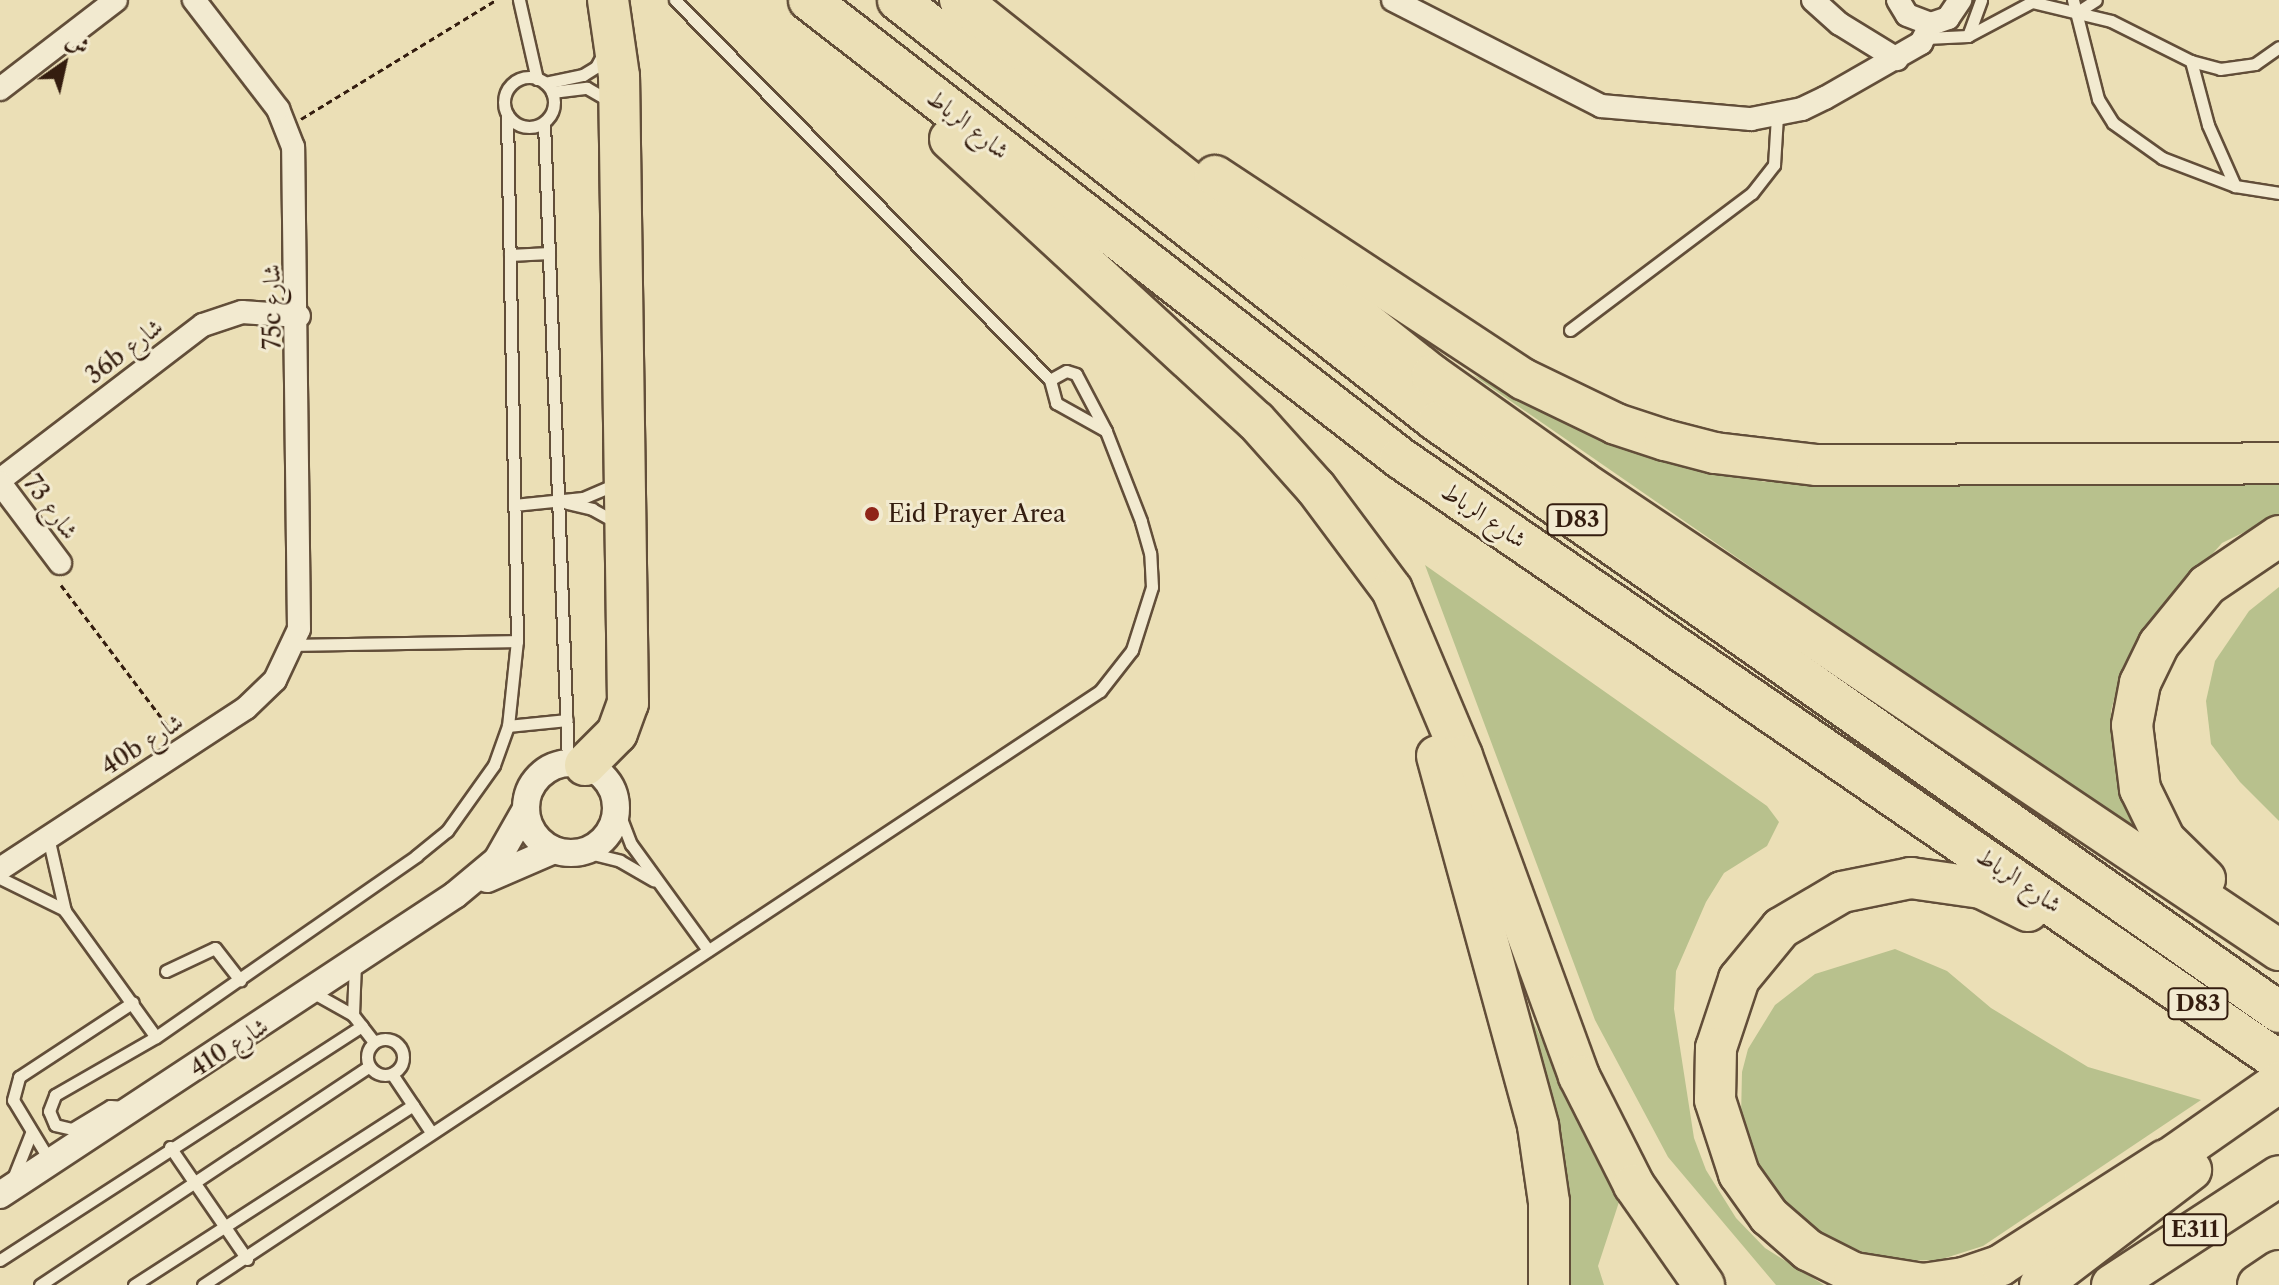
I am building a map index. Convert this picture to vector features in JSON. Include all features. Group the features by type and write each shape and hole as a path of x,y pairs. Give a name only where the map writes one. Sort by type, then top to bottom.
{"highway":[{"name":"شارع الرباط","path":"809,0 1400,458 2133,957 2274,1064"},
{"name":"شارع الرباط","path":"898,0 1438,422 2278,1011"},
{"path":"960,0 1432,375 1581,481 2279,950"},
{"path":"577,764 617,733 628,703 620,114 609,4"},
{"path":"1008,38 1472,348 1569,403 1629,428 1715,453 1817,465 2279,463"},
{"path":"867,46 973,161 1256,421 1316,488 1392,590 1462,756 1579,1076 1634,1185 1704,1285"},
{"path":"1962,465 2279,436"},
{"path":"2279,536 2207,585 2171,626 2140,683 2132,725 2140,789 2165,840 2191,868 2279,933"},
{"path":"1392,590 1538,1126 1549,1202 1549,1285"},
{"path":"2133,957 2095,952 2003,896 1958,882 1888,880 1842,892 1781,928 1739,979 1716,1048 1715,1100 1733,1162 1769,1216 1831,1263 1901,1283 1944,1282 2001,1265 2165,1160"},
{"path":"1998,1285 2165,1160 2274,1064"},
{"path":"2040,1285 2279,1107"},
{"name":"E311","path":"2112,1285 2279,1176"},
{"path":"2258,1285 2279,1271"}],"street":[{"path":"0,89 116,0"},
{"name":"75c شارع","path":"194,0 288,127 296,166 301,596 295,645"},
{"path":"1393,0 1601,106 1739,118 1777,116 1802,109 1897,59 1948,18 1960,0"},
{"path":"1813,0 1840,24 1897,59"},
{"path":"1898,0 1907,15 1928,31"},
{"name":"36b شارع","path":"0,482 203,325 242,312 299,316"},
{"name":"شارع 73","path":"0,482 57,558"},
{"name":"40b شارع","path":"0,869 262,695 295,645"},
{"path":"577,764 608,782 617,808 608,836 585,852 554,850 540,841 526,809 538,777 577,764"},
{"name":"شارع 410","path":"3,1194 455,895 502,853 526,809"},
{"name":"شارع 410","path":"455,895 554,850"}],"lane":[{"path":"519,0 554,109 544,123 567,720 577,764"},
{"path":"675,0 1050,380 1056,403 1106,431"},
{"path":"1968,36 1981,0"},
{"path":"2073,0 2079,11 2098,99 2113,123 2162,158 2235,186 2279,193"},
{"path":"2079,11 2096,0"},
{"path":"1928,31 1968,36 2032,2 2079,11 2173,48 2191,61 2220,69 2255,64 2279,47"},
{"path":"545,84 583,75 601,60 609,4"},
{"path":"2191,61 2208,125 2235,186"},
{"path":"130,1112 110,1106 72,1129 55,1125 49,1111 55,1095 156,1037 447,831 494,765 508,726 517,641 507,114 504,97 513,82 577,87 597,91 620,114"},
{"path":"507,114 527,128 544,123"},
{"path":"1570,330 1752,193 1774,165 1777,116"},
{"path":"510,255 549,253"},
{"path":"203,1285 247,1259 431,1132 1080,708 1117,672 1145,620 1150,553 1106,431 1076,374 1066,371 1050,380"},
{"path":"514,505 559,502 605,491 623,479"},
{"path":"559,502 592,509 625,530"},
{"path":"295,645 517,641"},
{"path":"508,726 567,720"},
{"path":"617,808 631,844 708,950"},
{"path":"48,836 65,911 156,1037"},
{"path":"585,852 620,861 664,888"},
{"path":"0,878 65,911"},
{"path":"166,971 215,948 240,980"},
{"path":"353,1015 355,963"},
{"path":"312,992 353,1015 374,1042"},
{"path":"50,1162 13,1100 19,1077 133,1002"},
{"path":"0,1260 170,1147 362,1026"},
{"path":"387,1039 402,1051 402,1064 392,1074 379,1075 369,1066 367,1053 374,1042 387,1039"},
{"path":"40,1285 369,1066"},
{"path":"392,1074 431,1132"},
{"path":"134,1285 413,1105"},
{"path":"3,1194 31,1133"},
{"path":"170,1147 247,1259"}],"path":[{"path":"288,127 496,0"},
{"path":"57,558 66,592 184,748"}],"green space":[{"path":"1473,375 1641,453 1765,482 2279,480 2279,515 2222,543 2145,631 2121,672 2111,711 2115,759 2137,834"},
{"path":"1425,565 1767,806 1779,822 1767,846 1724,873 1706,902 1676,971 1674,1009 1694,1138 1706,1170 1736,1218 1765,1248 1824,1285 1776,1285 1668,1157 1595,1020"},
{"path":"2279,587 2279,821 2240,782 2211,744 2206,701 2215,661 2249,611"},
{"path":"1895,949 1947,971 1991,1008 2088,1067 2201,1100 1983,1246 1939,1260 1885,1261 1832,1239 1795,1215 1757,1169 1741,1117 1742,1072 1748,1049 1775,1005 1815,974"},
{"path":"1502,956 1619,1202 1598,1266 1604,1285 1564,1285"}],"place":[{"name":"Eid Prayer Area","path":"872,514"}]}
